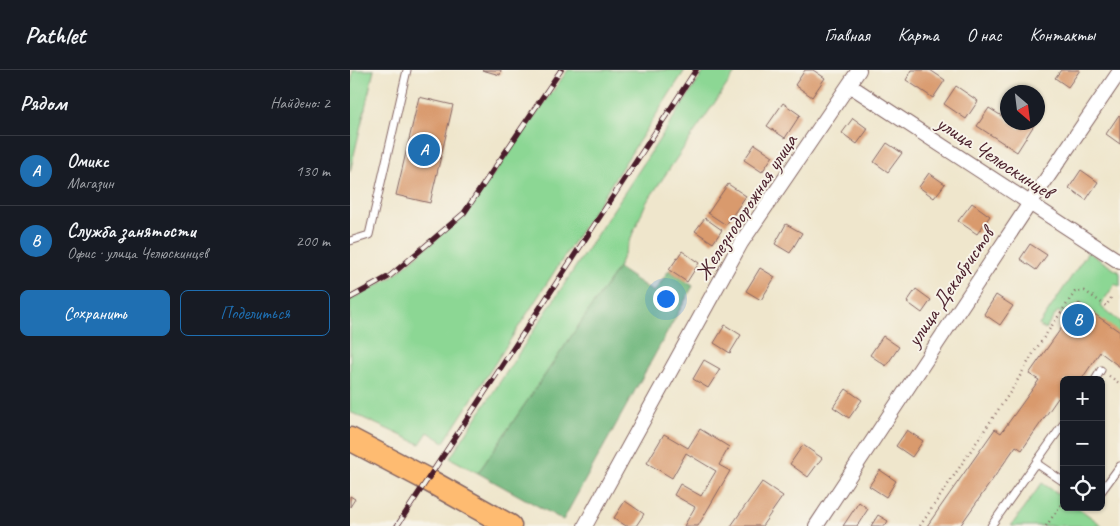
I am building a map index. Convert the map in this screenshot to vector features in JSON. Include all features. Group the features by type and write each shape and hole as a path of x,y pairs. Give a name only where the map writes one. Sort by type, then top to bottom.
{"main road":[{"path":"350,439 510,526"}],"street":[{"name":"Железнодорожная улица","path":"585,526 741,243 859,70"},
{"name":"улица Декабристов","path":"816,526 1030,203 1120,71"},
{"name":"улица Челюскинцев","path":"849,85 1120,262"}],"lane":[{"path":"350,240 368,235 407,70"},
{"path":"1097,376 1101,370"},
{"path":"991,526 1060,429"},
{"path":"1036,463 1060,479"},
{"path":"1105,487 1120,466"}],"path":[{"path":"920,526 1075,292 1085,291 1106,306 1113,295"},
{"path":"1101,370 1120,382"},
{"path":"1046,526 1060,507"}],"green space":[{"path":"353,70 374,70 350,172 350,92"},
{"path":"568,70 685,70 444,442 428,432 420,444 350,412 350,300 391,278 465,214"},
{"path":"705,70 737,70 646,203 618,268 478,473 450,458"},
{"path":"1088,252 1120,273 1120,287 1115,284 1100,306 1120,322 1120,332 1068,318 1058,311 1045,330 1039,325"},
{"path":"618,268 654,292 669,270 693,286 563,520 478,473"},
{"path":"1042,483 1060,495 1060,511 1082,511 1103,526 1011,526"}],"building":[{"path":"482,70 501,70 500,75"},
{"path":"805,70 813,70 825,78 812,97 795,85"},
{"path":"912,70 930,70 945,80 933,98 906,80"},
{"path":"1061,70 1080,70 1068,87 1055,78"},
{"path":"956,86 978,101 966,119 944,104"},
{"path":"419,97 453,105 430,203 396,195"},
{"path":"783,103 800,115 785,138 767,126"},
{"path":"989,108 1000,115 1000,130 1031,130 1017,152 977,126"},
{"path":"1120,116 1120,144 1106,134"},
{"path":"853,118 868,129 857,144 842,133"},
{"path":"887,143 902,153 888,172 874,162"},
{"path":"755,144 773,156 762,172 744,160"},
{"path":"1081,170 1098,182 1086,200 1069,188"},
{"path":"929,173 945,184 934,198 919,187"},
{"path":"728,184 746,196 726,225 708,213"},
{"path":"972,203 990,216 977,234 958,221"},
{"path":"705,218 722,230 713,243 695,231"},
{"path":"786,224 802,233 790,253 775,244"},
{"path":"1030,244 1047,255 1036,270 1020,259"},
{"path":"682,251 699,263 687,282 669,270"},
{"path":"760,268 775,277 761,300 746,291"},
{"path":"916,289 931,300 922,313 907,302"},
{"path":"996,295 1013,306 1000,325 984,314"},
{"path":"1079,303 1120,332 1120,367 1100,352 1084,376 1060,376 1060,399 1058,398 1022,450 1016,446 960,526 927,526 995,429 1001,433 1039,380 1029,374"},
{"path":"725,325 741,335 730,353 714,343"},
{"path":"883,336 899,347 886,366 870,355"},
{"path":"704,360 720,369 708,388 693,379"},
{"path":"846,389 862,400 849,418 833,407"},
{"path":"700,429 729,447 719,465 730,471 698,526 684,526 695,507 674,495 680,484 701,496 716,471 686,453 672,478 647,463 664,434 688,448"},
{"path":"907,430 923,441 912,457 896,446"},
{"path":"803,445 822,458 808,477 790,464"},
{"path":"880,470 896,481 886,497 869,486"},
{"path":"762,482 783,496 762,526 731,526"},
{"path":"350,496 355,499 350,507"},
{"path":"625,501 644,514 636,526 626,526 614,518"},
{"path":"859,502 868,509 857,526 843,526"},
{"path":"878,515 888,521 885,526 871,526"}],"railway":[{"path":"350,298 390,276 464,213 561,70"},
{"path":"397,526 696,70"}],"place":[{"name":"Омикс","path":"424,150"},
{"name":"Служба занятости","path":"1078,320"}]}
